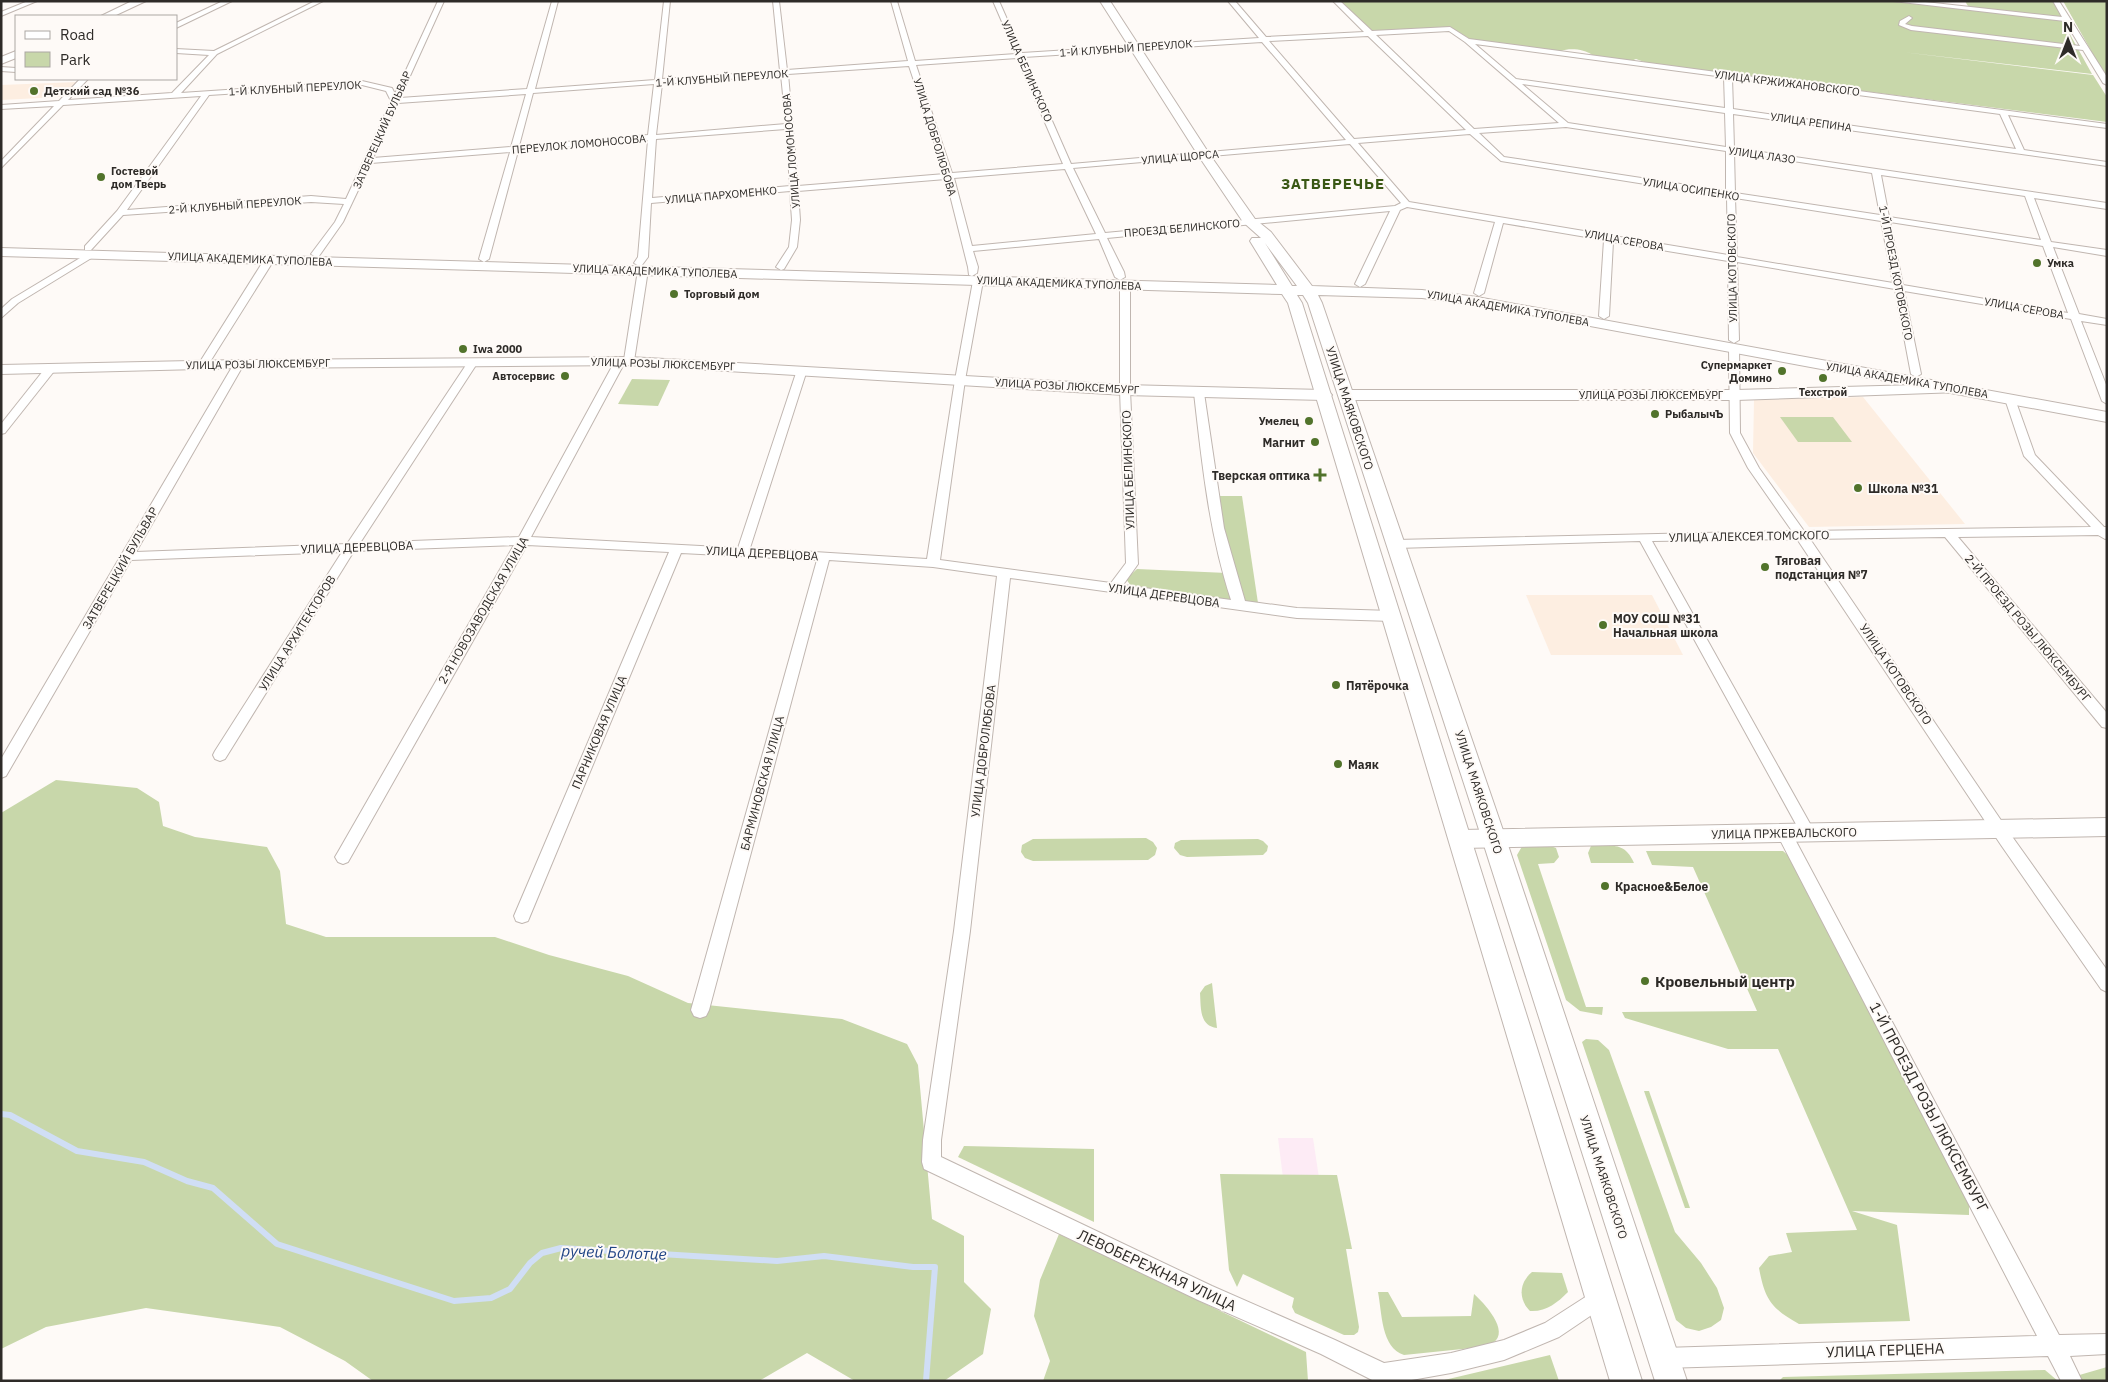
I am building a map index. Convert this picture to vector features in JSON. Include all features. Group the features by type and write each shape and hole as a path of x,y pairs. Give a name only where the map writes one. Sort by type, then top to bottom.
{"main road":[{"path":"108,15 141,1"},
{"name":"УЛИЦА МАЯКОВСКОГО","path":"1106,1 1204,155 1250,222 1256,238 1295,303 1626,1381"},
{"path":"1,61 15,54"},
{"name":"УЛИЦА МАЯКОВСКОГО","path":"1250,222 1266,236 1307,287 1316,303 1668,1369"},
{"name":"УЛИЦА АКАДЕМИКА ТУПОЛЕВА","path":"1,245 269,260 618,270 663,264 781,267 975,277 1284,286 1422,294 1459,298 1916,374 2010,399 2107,417"},
{"name":"УЛИЦА АКАДЕМИКА ТУПОЛЕВА","path":"1,252 89,251 316,254 484,259 954,280 996,274 1122,281"},
{"path":"294,260 316,254"},
{"name":"УЛИЦА АКАДЕМИКА ТУПОЛЕВА","path":"1307,287 1360,284 1433,286 1604,316 1734,344 1956,385 2107,408"}],"street":[{"path":"1,14 34,1"},
{"path":"178,25 229,1"},
{"path":"175,96 216,54 320,1"},
{"name":"ЗАТВЕРЕЦКИЙ БУЛЬВАР","path":"316,254 339,222 349,202 441,1"},
{"path":"484,259 556,1"},
{"name":"2-Я НОВОЗАВОДСКАЯ УЛИЦА","path":"343,857 624,361 644,257 652,138 667,1"},
{"name":"УЛИЦА ЛОМОНОСОВА","path":"776,1 795,188 795,238 793,247 781,267"},
{"name":"УЛИЦА ДОБРОЛЮБОВА","path":"894,1 912,64 949,175 975,277 933,563"},
{"name":"УЛИЦА БЕЛИНСКОГО","path":"996,1 1068,166 1122,281 1132,564 1114,588"},
{"path":"1231,1 1406,204"},
{"name":"УЛИЦА ОСИПЕНКО","path":"1336,1 1501,160 2107,253"},
{"path":"1896,1 2066,19"},
{"path":"2056,1 2083,48 2107,83"},
{"path":"1909,18 1902,22 1902,25 1911,28 2083,48"},
{"name":"1-Й КЛУБНЫЙ ПЕРЕУЛОК","path":"1,107 362,83 389,90 395,101 1264,38 1450,29 1467,41"},
{"path":"1467,41 1566,125"},
{"name":"УЛИЦА КРЖИЖАНОВСКОГО","path":"1467,41 2107,126"},
{"path":"178,51 216,54"},
{"path":"1,68 15,70"},
{"name":"УЛИЦА КОТОВСКОГО","path":"1728,76 1731,150 1731,258 1736,395 1735,434 1754,468 1802,535 2107,984"},
{"path":"1,166 83,80"},
{"name":"УЛИЦА РЕПИНА","path":"1514,81 2107,164"},
{"path":"1,315 15,301 89,251 120,213 206,94"},
{"path":"2002,111 2020,152"},
{"name":"УЛИЦА ЩОРСА","path":"795,188 1204,155 1469,130 1566,125"},
{"name":"УЛИЦА ЛАЗО","path":"1566,125 2107,206"},
{"name":"ПЕРЕУЛОК ЛОМОНОСОВА","path":"369,161 790,126"},
{"name":"1-Й ПРОЕЗД КОТОВСКОГО","path":"1876,171 1916,374"},
{"name":"УЛИЦА ПАРХОМЕНКО","path":"647,201 795,188"},
{"path":"2028,194 2107,401"},
{"name":"2-Й КЛУБНЫЙ ПЕРЕУЛОК","path":"120,213 311,199 349,202"},
{"name":"ПРОЕЗД БЕЛИНСКОГО","path":"968,249 1396,208 1406,204"},
{"name":"УЛИЦА СЕРОВА","path":"1406,204 2107,322"},
{"path":"1360,284 1396,208"},
{"path":"1479,293 1500,220"},
{"path":"1604,316 1609,238"},
{"path":"203,365 269,260"},
{"name":"УЛИЦА РОЗЫ ЛЮКСЕМБУРГ","path":"1,370 239,364 624,361 1125,390 1324,396"},
{"name":"УЛИЦА АРХИТЕКТОРОВ","path":"220,755 351,547 473,362"},
{"name":"ЗАТВЕРЕЦКИЙ БУЛЬВАР","path":"1,772 239,364"},
{"path":"1,431 51,368"},
{"path":"743,552 802,370"},
{"name":"УЛИЦА РОЗЫ ЛЮКСЕМБУРГ","path":"1346,395 1736,395 1956,385"},
{"path":"1199,393 1209,469 1221,538 1232,586 1240,606"},
{"path":"2010,399 2030,456 2105,533"},
{"name":"УЛИЦА АЛЕКСЕЯ ТОМСКОГО","path":"1396,544 1644,537 2105,533"},
{"name":"2-Й ПРОЕЗД РОЗЫ ЛЮКСЕМБУРГ","path":"1949,534 2107,723"},
{"path":"1644,537 1808,833"},
{"name":"УЛИЦА ДЕРЕВЦОВА","path":"128,556 523,541 933,563 1297,613 1392,616"},
{"name":"ПАРНИКОВАЯ УЛИЦА","path":"522,916 677,549"},
{"name":"БАРМИНОВСКАЯ УЛИЦА","path":"700,1010 824,556"},
{"name":"УЛИЦА ДОБРОЛЮБОВА","path":"962,931 1004,572"},
{"name":"УЛИЦА ПРЖЕВАЛЬСКОГО","path":"1461,839 2107,827"},
{"name":"1-Й ПРОЕЗД РОЗЫ ЛЮКСЕМБУРГ","path":"1785,834 2072,1381"},
{"name":"ЛЕВОБЕРЕЖНАЯ УЛИЦА","path":"962,931 931,1162 1205,1293 1328,1347 1383,1374 1451,1363 1504,1350 1552,1330 1601,1297"},
{"name":"УЛИЦА ГЕРЦЕНА","path":"1668,1369 2053,1345 2107,1344"}],"shaded area":[{"name":"Детский сад №36","path":"77,82 60,97 1,100 1,85"},
{"name":"Школа №31","path":"1863,397 1965,524 1809,527 1753,453 1754,400"},
{"name":"МОУ СОШ №31 Начальная школа","path":"1526,595 1652,595 1683,655 1551,655"},
{"path":"1278,1138 1313,1138 1319,1178 1283,1178"}],"green space":[{"path":"1340,1 1888,1 2062,20 2092,74 1902,52 2093,75 2107,97 2107,122 1650,64 1636,59 1631,61 1592,55 1585,51 1561,51 1470,39 1450,27 1371,31"},
{"path":"1965,1 2054,1 2063,18 1969,8"},
{"path":"2063,1 2107,1 2107,79"},
{"path":"632,379 670,380 658,406 618,404"},
{"path":"1780,417 1833,417 1852,442 1798,442"},
{"path":"1216,496 1242,496 1258,603 1242,603 1235,586"},
{"path":"1137,569 1227,573 1234,601 1131,586 1126,579"},
{"path":"56,780 137,788 159,802 163,826 195,837 267,847 280,871 286,924 326,937 495,937 549,955 628,976 688,1003 842,1019 907,1044 918,1065 932,1219 964,1236 964,1282 991,1309 983,1354 944,1381 855,1381 807,1353 759,1381 373,1381 345,1361 280,1327 146,1308 46,1327 1,1349 1,813"},
{"path":"1146,838 1153,842 1157,848 1155,855 1148,860 1033,861 1025,858 1021,852 1022,845 1033,839"},
{"path":"1258,839 1268,846 1267,851 1263,855 1187,857 1180,855 1174,848 1175,843 1181,840"},
{"path":"1524,843 1542,843 1556,848 1559,857 1554,863 1538,864 1586,1007 1603,1007 1602,1015 1580,1011 1566,1000 1517,855"},
{"path":"1606,845 1623,849 1629,854 1634,863 1591,863 1588,853 1591,846"},
{"path":"1646,851 1783,851 1790,857 1969,1205 1969,1215 1852,1211 1897,1225 1910,1321 1799,1324 1776,1308 1767,1296 1759,1268 1769,1256 1792,1252 1786,1233 1857,1230 1778,1049 1728,1049 1625,1018 1622,1012 1757,1011 1693,867 1652,865"},
{"path":"1212,983 1217,1028 1207,1024 1201,1010 1200,993 1205,986"},
{"path":"1586,1039 1598,1040 1609,1050 1675,1232 1701,1263 1717,1288 1724,1308 1721,1320 1711,1327 1699,1331 1686,1328 1676,1320 1582,1042"},
{"path":"1644,1091 1649,1091 1690,1208 1685,1208"},
{"path":"964,1146 1094,1149 1094,1222 958,1157"},
{"path":"1220,1174 1337,1175 1352,1249 1346,1249 1359,1327 1358,1332 1354,1335 1344,1335 1295,1313 1292,1307 1294,1298 1243,1274 1237,1287 1229,1270"},
{"path":"1059,1234 1306,1352 1308,1381 1043,1381 1050,1361 1034,1316 1040,1280"},
{"path":"1532,1272 1562,1273 1568,1292 1551,1306 1541,1310 1530,1311 1523,1301 1522,1286"},
{"path":"1378,1292 1388,1292 1402,1317 1471,1316 1474,1294 1494,1317 1499,1331 1498,1338 1493,1343 1482,1347 1404,1355 1396,1351 1387,1337"},
{"path":"1550,1355 1559,1381 1440,1381"},
{"path":"2107,1367 2107,1381 2079,1381 2076,1376"},
{"path":"2045,1370 2058,1381 1779,1381 1783,1377"}],"waterway":[{"name":"ручей Болотце","path":"1,1114 10,1115 77,1151 144,1162 187,1181 213,1188 277,1244 454,1301 491,1298 510,1289 530,1263 542,1253 561,1248 777,1261 824,1256 913,1267 935,1267 926,1381"}],"place":[{"name":"Детский сад №36","path":"34,91"},
{"name":"Гостевой дом Тверь","path":"101,177"},
{"name":"Умка","path":"2037,263"},
{"name":"Торговый дом","path":"674,294"},
{"name":"Iwa 2000","path":"463,349"},
{"name":"Супермаркет Домино","path":"1782,371"},
{"name":"Автосервис","path":"565,376"},
{"name":"Техстрой","path":"1823,378"},
{"name":"РыбалычЪ","path":"1655,414"},
{"name":"Умелец","path":"1309,421"},
{"name":"Магнит","path":"1315,442"},
{"name":"Тверская оптика","path":"1320,475"},
{"name":"Школа №31","path":"1858,488"},
{"name":"Тяговая подстанция №7","path":"1765,567"},
{"name":"МОУ СОШ №31 Начальная школа","path":"1603,625"},
{"name":"Пятёрочка","path":"1336,685"},
{"name":"Маяк","path":"1338,764"},
{"name":"Красное&Белое","path":"1605,886"},
{"name":"Кровельный центр","path":"1645,981"}],"district":[{"name":"ЗАТВЕРЕЧЬЕ","path":"1333,183"}]}
